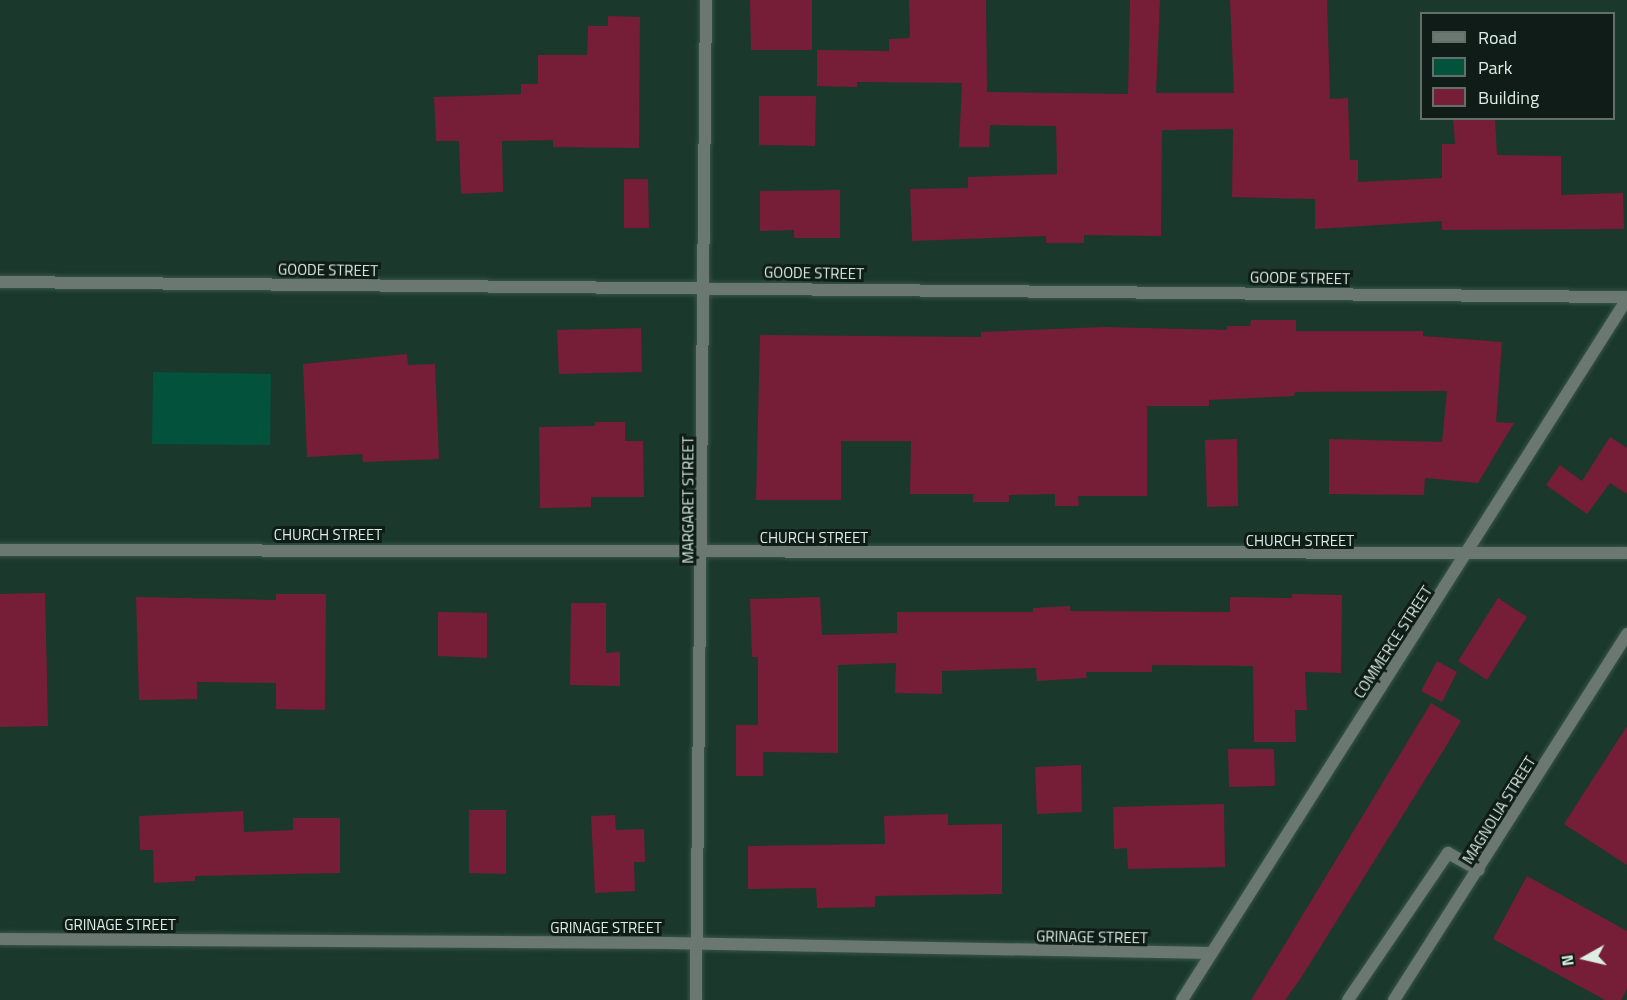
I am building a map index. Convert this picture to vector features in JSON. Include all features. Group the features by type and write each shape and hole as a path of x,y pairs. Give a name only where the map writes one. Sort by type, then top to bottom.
{"street":[{"name":"MARGARET STREET","path":"696,1000 703,552 706,0"},
{"name":"GOODE STREET","path":"0,282 704,287 1627,298"},
{"name":"COMMERCE STREET","path":"1182,1000 1466,556 1627,298"},
{"name":"CHURCH STREET","path":"0,550 1466,556 1627,553"},
{"name":"MAGNOLIA STREET","path":"1394,1000 1479,870 1627,634"},
{"path":"1348,1000 1448,853 1479,870"},
{"name":"GRINAGE STREET","path":"0,939 697,944 1211,953"}],"green space":[{"path":"153,372 271,374 270,445 152,444"}],"building":[{"path":"750,0 812,0 812,50 751,50"},
{"path":"909,0 986,0 987,92 1128,94 1130,0 1160,0 1156,93 1234,93 1230,0 1327,0 1330,99 1348,98 1350,160 1358,160 1358,182 1442,178 1442,144 1455,144 1453,120 1495,120 1497,155 1561,156 1561,195 1623,193 1624,229 1442,230 1442,221 1315,229 1315,199 1232,197 1233,129 1162,130 1161,236 1084,235 1084,243 1046,243 1046,236 912,241 910,189 968,188 968,177 1057,174 1056,126 990,125 989,147 959,147 962,83 857,82 857,87 817,86 817,50 889,51 889,39 910,38"},
{"path":"608,16 640,17 639,148 553,147 553,140 502,141 503,192 461,194 459,141 436,141 434,97 521,94 521,84 538,84 538,55 587,55 588,26 608,26"},
{"path":"759,96 816,96 815,146 759,145"},
{"path":"624,179 648,179 649,228 624,228"},
{"path":"840,190 840,238 794,238 794,230 760,231 760,191"},
{"path":"1251,320 1296,320 1296,331 1423,331 1423,336 1502,342 1496,422 1514,423 1478,483 1425,478 1424,495 1329,494 1329,439 1442,442 1447,391 1295,392 1294,396 1209,400 1209,406 1147,406 1147,496 1078,496 1079,506 1055,506 1055,494 1009,495 1009,502 973,502 973,494 910,494 911,441 841,441 841,500 756,500 760,335 981,337 981,332 1104,327 1227,330 1227,326 1250,326"},
{"path":"641,328 642,372 559,374 557,330"},
{"path":"407,354 408,365 435,364 439,459 363,462 362,454 307,457 303,364"},
{"path":"595,422 625,422 625,441 643,441 644,497 591,497 591,507 540,508 539,427 595,426"},
{"path":"1610,437 1627,448 1627,494 1610,483 1587,514 1546,485 1560,465 1582,481"},
{"path":"1237,439 1238,506 1207,507 1205,440"},
{"path":"45,593 48,726 0,727 0,594"},
{"path":"276,594 326,594 325,710 276,709 276,683 197,682 197,699 139,700 136,597 276,600"},
{"path":"1292,594 1342,595 1341,673 1305,672 1307,710 1295,710 1296,742 1254,742 1253,666 1152,665 1152,672 1086,672 1087,678 1037,681 1036,668 942,671 942,694 895,693 896,663 838,665 838,753 763,752 763,776 736,776 736,725 758,725 758,657 752,657 750,599 820,597 822,635 897,633 897,612 1033,612 1033,608 1070,606 1070,611 1230,612 1230,597 1292,598"},
{"path":"1498,598 1527,617 1487,680 1458,661"},
{"path":"571,603 606,603 606,653 620,652 620,686 570,685"},
{"path":"438,612 487,613 487,658 438,656"},
{"path":"1437,661 1457,672 1442,702 1421,691"},
{"path":"1431,703 1461,721 1443,751 1285,1000 1251,1000"},
{"path":"1627,726 1627,865 1564,824"},
{"path":"1228,749 1274,749 1275,786 1229,787"},
{"path":"1081,765 1082,812 1037,814 1035,767"},
{"path":"1224,804 1225,867 1128,869 1127,848 1114,849 1113,807"},
{"path":"469,810 506,810 506,874 469,873"},
{"path":"243,811 244,832 293,830 293,818 340,818 340,873 195,876 195,881 154,883 153,850 140,850 139,816"},
{"path":"948,814 948,825 1002,824 1002,894 875,896 875,907 817,908 816,888 748,889 748,846 885,844 884,816"},
{"path":"615,815 616,830 644,829 645,862 634,862 635,891 595,893 591,816"},
{"path":"1527,876 1627,931 1627,989 1621,1000 1605,1000 1493,939"}]}
